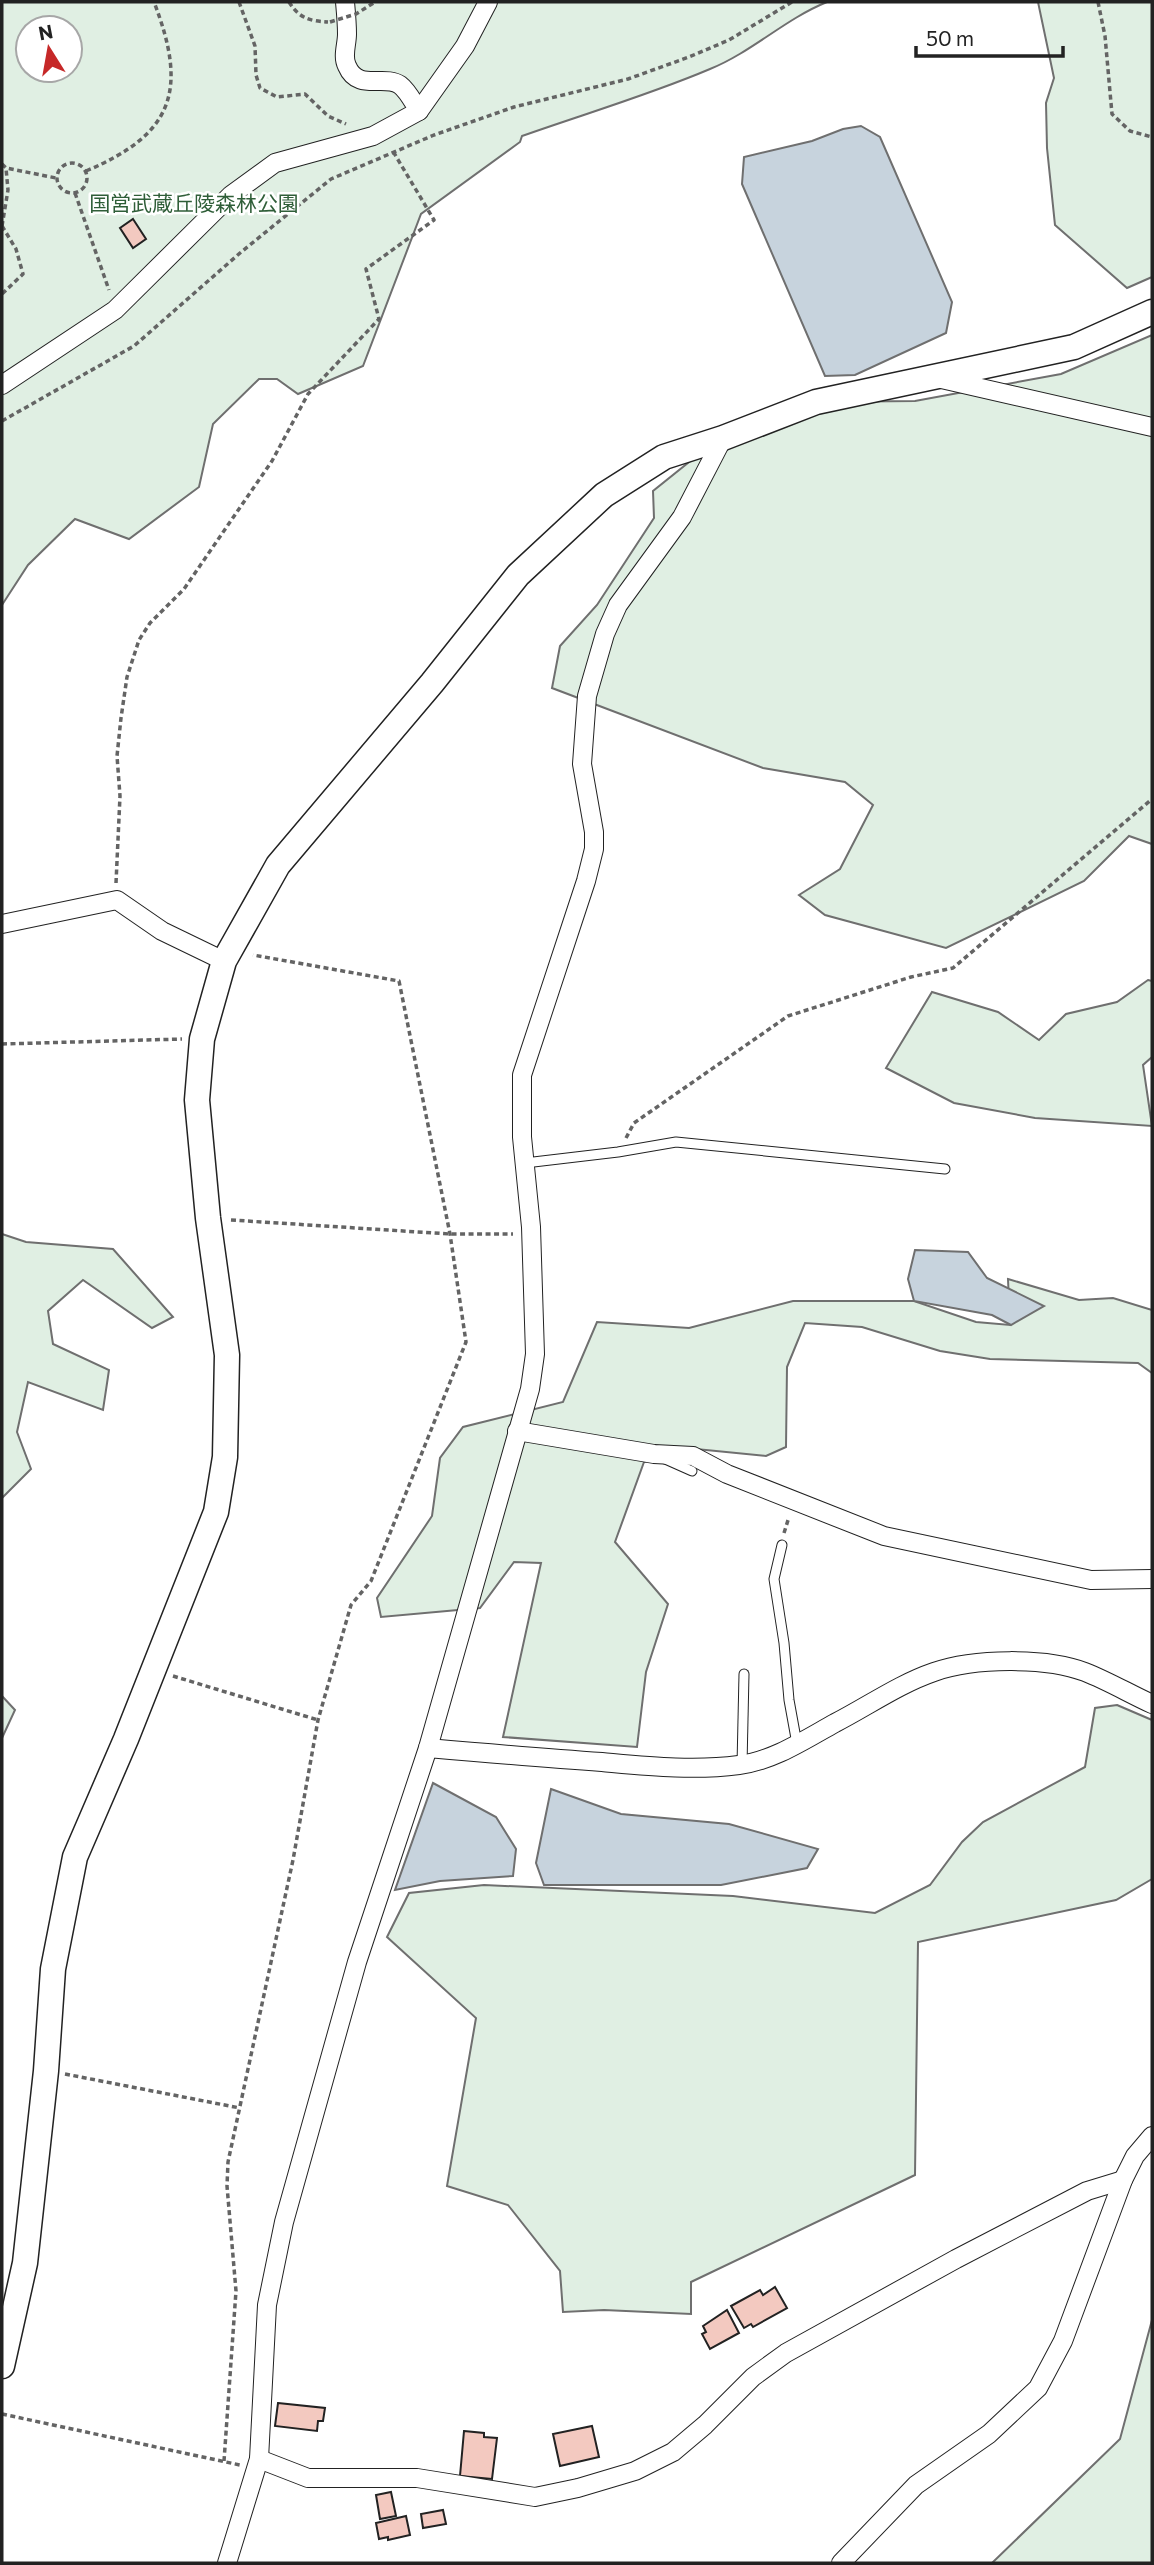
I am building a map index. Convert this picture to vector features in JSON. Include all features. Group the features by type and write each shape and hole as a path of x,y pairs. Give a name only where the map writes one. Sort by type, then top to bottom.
{"street":[{"path":"345,2 347,38 344,53 347,66 354,75 364,80 374,83 390,80 400,85 419,111"},
{"path":"2,385 116,310 231,195 275,163 373,136 419,111 465,46 488,2"},
{"path":"2,2366 25,2263 46,2071 53,1969 75,1857 154,1670 216,1512 225,1457 227,1355 208,1218 197,1100 202,1039 227,956 278,865 518,575 604,495 664,457 723,438 816,402 1074,347 1152,312"},
{"path":"930,376 1152,427"},
{"path":"227,2563 258,2464 267,2305 284,2222 358,1962 428,1748 530,1389 535,1354 522,1075 594,849 594,832 582,764 587,695 605,634 618,605 682,517 723,438"},
{"path":"2,924 117,900 162,931 227,956"},
{"path":"517,1431 654,1454 692,1456 727,1474 884,1536 1091,1580 1152,1579"},
{"path":"428,1748 659,1766 696,1768 742,1765 797,1744 897,1689 936,1671 979,1664 1049,1663 1084,1672 1152,1704"},
{"path":"841,2563 916,2485 989,2434 1038,2388 1063,2340 1124,2180 1135,2156 1152,2136"},
{"path":"258,2464 307,2478 418,2478 535,2497 578,2488 635,2471 673,2452 754,2377 786,2353 956,2259 1087,2191 1124,2180"}],"lane":[{"path":"525,1163 676,1142 945,1169"},
{"path":"654,1454 692,1471"},
{"path":"782,1545 774,1579 797,1744"},
{"path":"742,1765 744,1674"}],"path":[{"path":"86,171 119,158 154,129 171,97 165,33 154,2"},
{"path":"239,2 255,46 256,75 260,88 277,97 305,94 327,116 373,136"},
{"path":"289,2 299,16 312,21 330,22 356,14 376,2"},
{"path":"2,421 134,346 230,261 331,179 434,135 514,107 628,79 689,57 729,40 792,2"},
{"path":"1098,2 1105,36 1112,114 1130,131 1152,137"},
{"path":"117,900 116,859 120,796 117,756 127,677 139,640 149,623 184,589 272,461 308,394 379,320 366,269 434,220 394,153"},
{"path":"69,163 82,166 86,171 86,185 75,193 62,190 56,178 62,166 69,163"},
{"path":"2,294 23,274 16,249 2,226 8,190 4,166 56,178"},
{"path":"75,193 116,310"},
{"path":"618,1152 634,1123 788,1016 911,977 953,968 1152,799"},
{"path":"223,2461 236,2291 227,2186 228,2162 293,1860 318,1720 351,1605 371,1581 466,1342 450,1234 399,981 227,956"},
{"path":"2,1044 202,1039"},
{"path":"208,1218 450,1234 513,1234 531,1227"},
{"path":"782,1545 785,1525 795,1502"},
{"path":"154,1670 318,1720"},
{"path":"46,2071 240,2108"},
{"path":"2,2414 223,2461 258,2464"}],"green space":[{"name":"国営武蔵丘陵森林公園","path":"2,2 827,2 710,69 522,136 520,142 421,214 363,366 298,394 277,379 259,379 213,424 199,487 129,539 75,519 28,565 2,605"},
{"path":"1038,2 1152,2 1152,277 1127,288 1055,225 1047,148 1046,103 1054,78"},
{"path":"1152,335 1152,844 1129,836 1084,881 946,948 825,915 799,895 840,869 873,805 845,782 763,768 552,688 560,646 597,605 654,518 653,491 744,418 816,402 915,401 1061,374"},
{"path":"1148,980 1152,981 1152,1057 1143,1065 1152,1126 1035,1118 954,1103 886,1068 932,992 998,1012 1039,1040 1066,1014 1117,1002"},
{"path":"2,1234 26,1242 113,1249 173,1317 152,1328 83,1280 48,1311 53,1344 109,1370 103,1410 28,1382 17,1432 31,1469 2,1498"},
{"path":"1008,1279 1079,1300 1113,1298 1152,1310 1152,1373 1138,1363 990,1359 940,1351 862,1327 805,1323 787,1367 786,1447 766,1456 686,1448 644,1462 615,1542 668,1604 646,1672 637,1747 503,1737 541,1563 514,1562 480,1608 381,1617 377,1598 432,1516 440,1458 463,1427 563,1402 597,1322 689,1328 793,1301 914,1301 976,1322 1010,1325"},
{"path":"2,1696 15,1710 2,1738"},
{"path":"1117,1705 1152,1720 1152,1879 1116,1900 918,1942 915,2175 691,2282 691,2314 604,2310 563,2312 560,2271 508,2205 447,2186 476,2018 387,1937 409,1893 484,1885 733,1896 875,1913 930,1885 962,1842 983,1822 1085,1767 1095,1708"},
{"path":"1152,2320 1152,2563 992,2563 1120,2439"}],"shaded area":[{"path":"861,126 880,137 952,302 946,333 855,375 825,376 742,184 744,157"},
{"path":"915,1250 968,1252 987,1278 1044,1306 1011,1325 992,1315 914,1301 908,1279"},
{"path":"433,1783 496,1817 516,1849 513,1876 440,1881 395,1890"},
{"path":"551,1789 621,1814 729,1824 818,1849 807,1868 721,1885 544,1885 536,1863"}],"building":[{"path":"133,219 146,239 133,248 120,228"},
{"path":"775,2287 787,2308 753,2327 751,2324 744,2328 731,2306 760,2290 763,2295"},
{"path":"727,2310 739,2333 710,2349 702,2334 706,2332 703,2326"},
{"path":"278,2403 325,2408 323,2421 318,2421 317,2431 275,2426"},
{"path":"592,2426 599,2457 560,2466 553,2434"},
{"path":"464,2431 484,2433 484,2437 497,2438 492,2479 460,2476"},
{"path":"391,2492 396,2516 380,2519 376,2495"},
{"path":"443,2510 446,2524 423,2528 421,2514"},
{"path":"406,2516 410,2535 388,2540 388,2537 379,2539 376,2523"}]}
